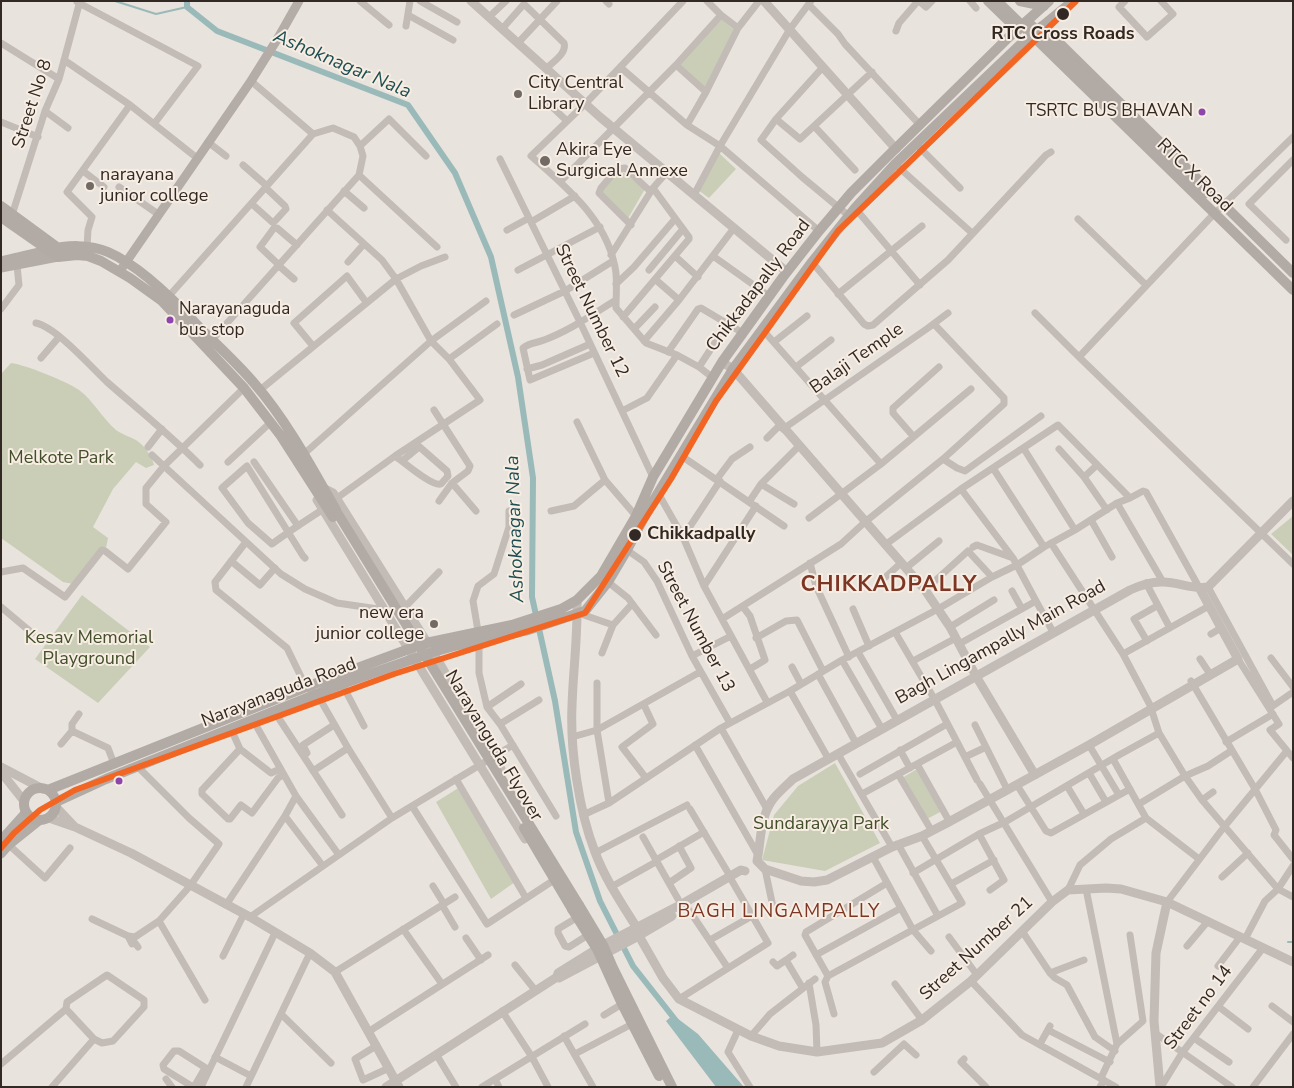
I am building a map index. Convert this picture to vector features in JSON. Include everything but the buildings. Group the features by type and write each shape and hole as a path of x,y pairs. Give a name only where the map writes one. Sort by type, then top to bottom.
{"main road":[{"path":"120,272 125,262 259,69 299,1"},
{"path":"988,1 1014,27"},
{"path":"997,1 1293,290"},
{"path":"1006,1 1134,123 1293,281"},
{"path":"1016,1 1031,16 1046,3"},
{"path":"1020,1 1046,3"},
{"name":"Chikkadapally Road","path":"577,613 584,611 608,582 628,550 680,455 733,369 812,262 852,212 895,164 964,98 1026,40 1073,1"},
{"path":"1057,14 1054,32 1060,43"},
{"name":"Chikkadapally Road","path":"561,609 577,600 601,576 636,516 653,477 712,377 769,296 819,231 896,149 1009,37 1014,27 1031,16"},
{"name":"RTC X Road","path":"1042,26 1293,274"},
{"name":"RTC X Road","path":"1026,40 1037,46 1293,295"},
{"path":"1070,78 1083,66"},
{"path":"956,89 964,98"},
{"path":"1,206 7,216 55,252 70,256 88,256 101,261 162,302 244,388 322,491"},
{"path":"1,260 87,247 107,251 125,262 169,296 260,390 304,453 322,491"},
{"path":"1,268 17,265 55,252"},
{"name":"Narayanguda Flyover","path":"322,491 577,911"},
{"name":"Narayanaguda Road","path":"46,789 114,764 151,755 231,729 342,684 561,609"},
{"name":"Narayanaguda Road","path":"56,805 75,792 137,766 151,755 306,686 426,643 528,630 577,613"},
{"path":"5,842 44,819 56,805 52,793 46,789 34,790 30,792 24,801 26,812 34,819 44,819"},
{"path":"1,854 5,842 26,812"},
{"path":"577,911 588,935 605,949 622,1004 664,1087"},
{"path":"577,911 605,949 672,1087"}],"street":[{"path":"360,1 389,25"},
{"path":"406,26 410,1"},
{"path":"420,1 457,22"},
{"path":"471,1 614,128 787,272"},
{"path":"489,17 506,1"},
{"path":"518,43 557,1"},
{"path":"683,1 586,103 531,156 585,205 600,227 612,258 616,284 616,308 623,317 644,341 677,355 699,367 712,377"},
{"path":"707,1 738,28"},
{"path":"687,125 738,28 759,1"},
{"path":"764,1 896,149"},
{"path":"896,31 899,23 919,1 926,7 932,1"},
{"path":"970,1 976,8"},
{"path":"1125,1 1120,7 1147,37 1173,14 1161,1"},
{"path":"79,2 198,66 154,124"},
{"name":"Street No 8","path":"7,216 38,137 45,111 59,80 79,2"},
{"path":"502,29 523,3 564,43 563,52 547,68"},
{"path":"694,195 720,146 790,29 810,3 920,125"},
{"path":"408,14 453,40"},
{"path":"560,182 676,65 721,15"},
{"path":"1,43 59,80"},
{"path":"64,60 130,105 197,158"},
{"path":"676,65 706,92"},
{"path":"620,67 687,125 720,146 819,231"},
{"path":"823,67 776,119 761,140 839,208 852,212 920,285"},
{"path":"776,119 800,139 872,72"},
{"path":"251,81 313,134"},
{"path":"548,103 567,121"},
{"path":"87,247 88,230 92,217 68,192 130,105"},
{"path":"45,111 68,128"},
{"path":"360,146 389,119 426,156"},
{"path":"1,122 38,137"},
{"path":"814,126 855,170"},
{"path":"169,296 313,134 333,128 354,137 360,146 363,156 358,175 212,340"},
{"path":"1079,357 1212,216 1293,138"},
{"path":"208,142 226,156"},
{"path":"916,144 960,188"},
{"path":"812,262 864,324 873,326 948,260 1046,155 1051,152"},
{"name":"Street Number 12","path":"500,159 653,477"},
{"path":"1286,240 1248,204 1293,160"},
{"path":"895,164 972,233"},
{"path":"243,165 286,209 272,222 252,204"},
{"path":"623,317 689,239 676,218 652,190 624,168 620,168 601,188 600,193 631,225"},
{"path":"83,171 104,187"},
{"path":"514,314 565,291 612,258 652,190 666,172"},
{"path":"358,175 437,246"},
{"path":"119,187 158,214"},
{"path":"344,191 364,208"},
{"path":"507,230 574,196"},
{"path":"327,210 382,260 396,279 431,340 449,359 480,400 443,424 417,445 402,461"},
{"path":"616,284 634,267 676,218"},
{"path":"1078,219 1146,285"},
{"path":"838,294 922,226"},
{"path":"518,270 600,227"},
{"path":"294,279 260,247 274,228 277,228 296,245"},
{"path":"644,341 698,277 734,228"},
{"path":"649,270 684,229"},
{"path":"348,262 364,244"},
{"path":"260,390 396,279 445,256"},
{"path":"675,256 698,277"},
{"path":"713,256 769,296"},
{"path":"1,309 19,285 17,265"},
{"path":"313,346 294,323 347,276 366,302"},
{"path":"656,280 679,300"},
{"path":"594,353 530,380 523,348 526,345 544,341 616,300"},
{"path":"304,453 431,340 486,301"},
{"path":"634,329 655,307"},
{"path":"668,352 698,309 701,308 743,333"},
{"name":"Balaji Temple","path":"767,438 948,313"},
{"path":"1035,313 1293,564"},
{"path":"774,342 807,316"},
{"path":"36,323 43,324 59,337 200,464"},
{"path":"449,359 498,324"},
{"path":"722,619 841,544 943,459 1002,406 1004,401 984,376 934,324"},
{"path":"762,328 880,464"},
{"path":"41,358 59,337"},
{"path":"699,367 718,338"},
{"path":"796,367 831,340"},
{"path":"528,369 542,365 590,344"},
{"path":"622,411 647,398 677,355"},
{"path":"722,362 733,369 925,590 950,627 976,676 1034,773"},
{"path":"913,436 893,413 893,408 940,367"},
{"path":"1,572 23,568 65,597 102,550 128,569 166,522 146,504 146,488 182,447 244,388"},
{"path":"808,518 880,464 972,389"},
{"path":"434,410 470,466 468,471 452,483 439,501"},
{"path":"943,459 962,471 965,470 1041,416"},
{"path":"228,462 271,422"},
{"path":"577,422 605,480 636,516"},
{"path":"885,545 961,489 1058,425 1130,498"},
{"path":"148,447 162,429"},
{"path":"337,498 395,456 417,445"},
{"path":"395,456 429,481 437,485 441,484 448,476 447,471 417,445"},
{"path":"704,586 752,504 760,484 799,446"},
{"path":"683,537 732,458 750,447"},
{"path":"1024,449 1076,530"},
{"path":"1059,449 1084,477 1107,510"},
{"path":"152,455 275,568 305,590 337,603 385,610"},
{"path":"680,455 784,526"},
{"path":"254,462 298,526"},
{"path":"1084,477 1097,465"},
{"path":"305,558 288,532 247,466 222,488 248,523 272,544 288,532 322,510"},
{"path":"993,468 1044,547"},
{"path":"551,511 574,506 605,480"},
{"path":"452,483 476,511"},
{"path":"760,484 794,504"},
{"path":"961,489 1013,558 1053,632"},
{"path":"577,911 571,913 551,882 322,510 316,499 322,491 333,493 337,498 433,652 581,904 577,911 558,929 558,933 565,946 569,947 588,935"},
{"path":"583,815 609,803 721,728 938,609 992,577 1017,566 1044,547 1076,530 1117,503 1143,491 1146,492 1204,588 1272,710 1279,724 1270,730 1286,752 1293,758"},
{"path":"658,493 683,537 704,586 767,702"},
{"path":"1204,588 1293,501"},
{"path":"1117,503 1163,582"},
{"path":"509,511 509,527 494,574 478,586 472,601 478,636 480,673 487,707 500,724 556,816"},
{"path":"1091,520 1112,557"},
{"path":"880,582 939,541"},
{"path":"246,542 215,582 216,590 287,648 306,686 317,694 392,818"},
{"path":"1051,543 1122,654 1151,708 1160,733 1184,776 1224,827 1278,889 1293,897"},
{"path":"973,546 977,545 1013,558"},
{"name":"Street Number 13","path":"628,550 644,562 657,581 700,672 730,723"},
{"path":"925,590 968,551 992,577"},
{"path":"231,562 260,585 275,568"},
{"path":"810,563 816,586 846,658 882,729"},
{"path":"404,608 439,572"},
{"path":"608,582 628,598 656,635"},
{"name":"Bagh Lingampally Main Road","path":"758,858 763,822 767,809 771,801 793,779 1130,590 1146,583 1163,582 1204,588"},
{"path":"1146,583 1170,628"},
{"path":"1204,588 1209,606 1237,657 1272,710"},
{"path":"1012,591 1022,609"},
{"name":"Street Number 21","path":"577,600 572,737 583,815 595,853 635,934 663,978 679,998 738,1030 779,1046 818,1052 882,1043 922,1020 974,978 1052,902 1068,890"},
{"path":"950,627 994,600"},
{"path":"913,661 958,641 1036,601"},
{"path":"602,653 613,625 632,604"},
{"path":"1147,640 1134,619 1157,606"},
{"path":"1122,654 1209,606"},
{"path":"1,607 32,633"},
{"path":"743,607 750,616 765,660 750,669"},
{"path":"853,609 869,646"},
{"path":"577,613 613,625"},
{"path":"756,638 786,621 796,620 856,743"},
{"path":"1211,634 1221,628"},
{"path":"895,632 935,700 979,782 1052,902"},
{"path":"692,656 731,636"},
{"path":"858,652 897,720"},
{"path":"1192,684 1208,671 1237,657"},
{"path":"895,847 897,842 930,828 1016,785 1034,773 1089,745 1237,657"},
{"path":"1272,658 1293,687"},
{"path":"1200,659 1208,671"},
{"path":"792,667 801,684"},
{"path":"572,737 597,730 700,672"},
{"path":"596,683 597,730 609,803"},
{"path":"342,684 364,726"},
{"path":"487,707 521,684"},
{"path":"1192,684 1255,789 1276,830 1274,835 1293,859"},
{"path":"790,691 828,758"},
{"path":"1226,742 1272,710 1293,692"},
{"path":"500,724 539,700"},
{"path":"644,705 652,724 622,747 646,778"},
{"path":"765,869 801,881 827,880 873,857 922,836 1151,708"},
{"path":"274,711 315,770 342,815"},
{"path":"61,744 72,731 72,724 79,714"},
{"path":"253,720 296,796 339,855"},
{"path":"860,774 947,724"},
{"path":"315,770 303,745 334,725"},
{"path":"975,725 1006,788"},
{"path":"721,728 767,809"},
{"path":"231,729 240,749 272,773 282,772"},
{"path":"72,731 108,748 114,764"},
{"path":"913,873 1160,733"},
{"path":"862,794 957,742"},
{"path":"695,745 765,869 773,907"},
{"path":"1089,745 1118,795"},
{"path":"223,956 247,916 392,818 513,746"},
{"path":"966,758 986,747"},
{"path":"315,770 348,748"},
{"path":"240,749 202,790 202,794 228,819 230,820 241,805 252,813 282,772"},
{"path":"900,750 910,768"},
{"path":"1139,804 1184,776 1208,766 1231,751"},
{"path":"1160,1087 1154,1021 1156,953 1167,902 1224,827 1286,752"},
{"path":"838,754 938,916"},
{"path":"1113,759 1146,818 1199,859"},
{"path":"917,764 948,819"},
{"path":"92,919 128,936 135,937 159,921 190,886 219,844 189,818 137,766"},
{"path":"1,767 46,789"},
{"path":"1,772 24,801"},
{"path":"1089,773 1106,802"},
{"path":"898,774 930,828"},
{"path":"456,779 526,898"},
{"path":"1016,785 1046,831 1049,832 1053,832 1130,789"},
{"path":"1066,786 1084,814"},
{"path":"1202,800 1213,792"},
{"path":"226,905 285,816 296,796"},
{"path":"56,805 75,827"},
{"path":"412,806 486,924 551,882"},
{"path":"595,853 689,807 704,832 768,943 679,998"},
{"path":"285,816 323,866"},
{"path":"1146,818 1111,839 1080,865 1068,890 1106,888 1167,902 1293,962"},
{"path":"44,819 75,827 131,854 247,916 310,953 335,972 397,1084"},
{"path":"611,887 704,832"},
{"path":"979,834 1004,880 990,890"},
{"path":"834,1014 825,982 828,976 962,903 922,836"},
{"path":"643,837 655,862 678,899"},
{"path":"5,842 45,878 70,848"},
{"path":"669,883 691,868 679,846"},
{"path":"1222,877 1248,853"},
{"path":"873,857 913,930 931,951"},
{"path":"386,1087 397,1084 436,1054 557,977 558,974 687,907 731,879 741,870 745,870 758,858"},
{"path":"951,884 994,860"},
{"path":"1218,966 1243,938 1265,901 1278,889 1293,866"},
{"path":"635,934 731,879"},
{"path":"828,976 805,935 806,932 887,883"},
{"path":"433,886 456,927"},
{"path":"1086,889 1116,1048"},
{"path":"335,972 455,897"},
{"path":"687,907 728,968"},
{"path":"816,955 901,908"},
{"path":"710,940 752,916"},
{"path":"159,921 205,1000"},
{"path":"1187,946 1208,921"},
{"path":"403,929 442,984"},
{"path":"1022,931 1050,973 1067,985 1095,1037 1116,1048"},
{"path":"207,1069 177,1050 163,1065 164,1069 193,1087 207,1069 215,1057 275,933"},
{"path":"1130,935 1143,1021"},
{"path":"128,936 132,944 135,943 138,947"},
{"path":"949,937 974,978 1022,1034 1116,1087"},
{"path":"466,938 481,960"},
{"name":"Street no 14","path":"1160,1087 1182,1053 1263,948"},
{"path":"246,1087 310,953"},
{"path":"368,1032 488,955"},
{"path":"773,962 778,966 793,955"},
{"path":"786,960 802,987"},
{"path":"1050,973 1084,960"},
{"path":"515,965 535,990"},
{"path":"1,1064 66,1009 67,1002 107,975 144,1000 144,1007 113,1041 102,1043 94,1039 66,1009"},
{"path":"751,1036 770,1014 812,981 818,1052"},
{"path":"895,984 922,1020"},
{"path":"604,1015 622,1004"},
{"path":"1272,1006 1293,1022"},
{"path":"1219,1007 1248,1029"},
{"path":"502,1011 532,1057 548,1087"},
{"path":"281,1014 331,1063"},
{"path":"1100,1087 1116,1048 1143,1021 1154,1021"},
{"path":"482,1087 584,1024"},
{"path":"575,1054 632,1024"},
{"path":"1040,1044 1049,1028 1110,1062"},
{"path":"738,1030 728,1052 750,1087"},
{"path":"1155,1033 1232,1087"},
{"path":"1253,1087 1293,1034"},
{"path":"564,1036 593,1087"},
{"path":"1194,1038 1229,1062"},
{"path":"54,1086 94,1039"},
{"path":"874,1072 904,1044 916,1055"},
{"path":"376,1046 355,1059 364,1080 389,1068"},
{"path":"436,1054 456,1087"},
{"path":"215,1057 252,1076"},
{"path":"962,1061 986,1087"},
{"path":"201,1087 207,1069"},
{"path":"166,1079 172,1087"},
{"path":"495,1079 499,1087"}],"green space":[{"path":"721,19 736,31 706,88 679,65"},
{"path":"719,153 736,169 709,198 698,190"},
{"path":"620,170 645,189 627,220 599,189"},
{"name":"Melkote Park","path":"11,363 46,374 79,390 116,430 142,445 150,454 154,465 146,468 136,462 113,489 93,527 108,538 106,548 73,584 63,582 1,538 1,374"},
{"path":"1293,516 1293,555 1271,534"},
{"name":"Kesav Memorial Playground","path":"82,595 150,647 98,703 35,659"},
{"name":"Sundarayya Park","path":"835,763 880,843 825,871 762,860 774,815 798,786"},
{"path":"917,769 942,811 927,819 902,778"},
{"path":"460,787 515,882 491,899 436,802"}],"water":[{"path":"673,1015 698,1034 744,1087 716,1087 666,1021"}],"waterway":[{"path":"115,1 156,14 187,7"},
{"name":"Ashoknagar Nala","path":"187,1 187,7 217,31 408,105 455,173 491,257 518,377 533,478 532,597 555,701 576,832 600,901 633,966 677,1022"},
{"path":"1288,942 1293,942"}],"transit line":[{"path":"1,848 14,833 40,810 75,790 394,674 585,613 671,479 716,401 838,231 1076,1"}],"place":[{"name":"RTC Cross Roads","path":"1063,14"},
{"name":"City Central Library","path":"518,94"},
{"name":"TSRTC BUS BHAVAN","path":"1202,112"},
{"name":"Akira Eye Surgical Annexe","path":"545,161"},
{"name":"narayana junior college","path":"90,186"},
{"name":"Narayanaguda bus stop","path":"170,320"},
{"name":"Chikkadpally","path":"635,535"},
{"name":"new era junior college","path":"434,624"}],"district":[{"name":"CHIKKADPALLY","path":"889,586"},
{"name":"BAGH LINGAMPALLY","path":"779,912"}]}
